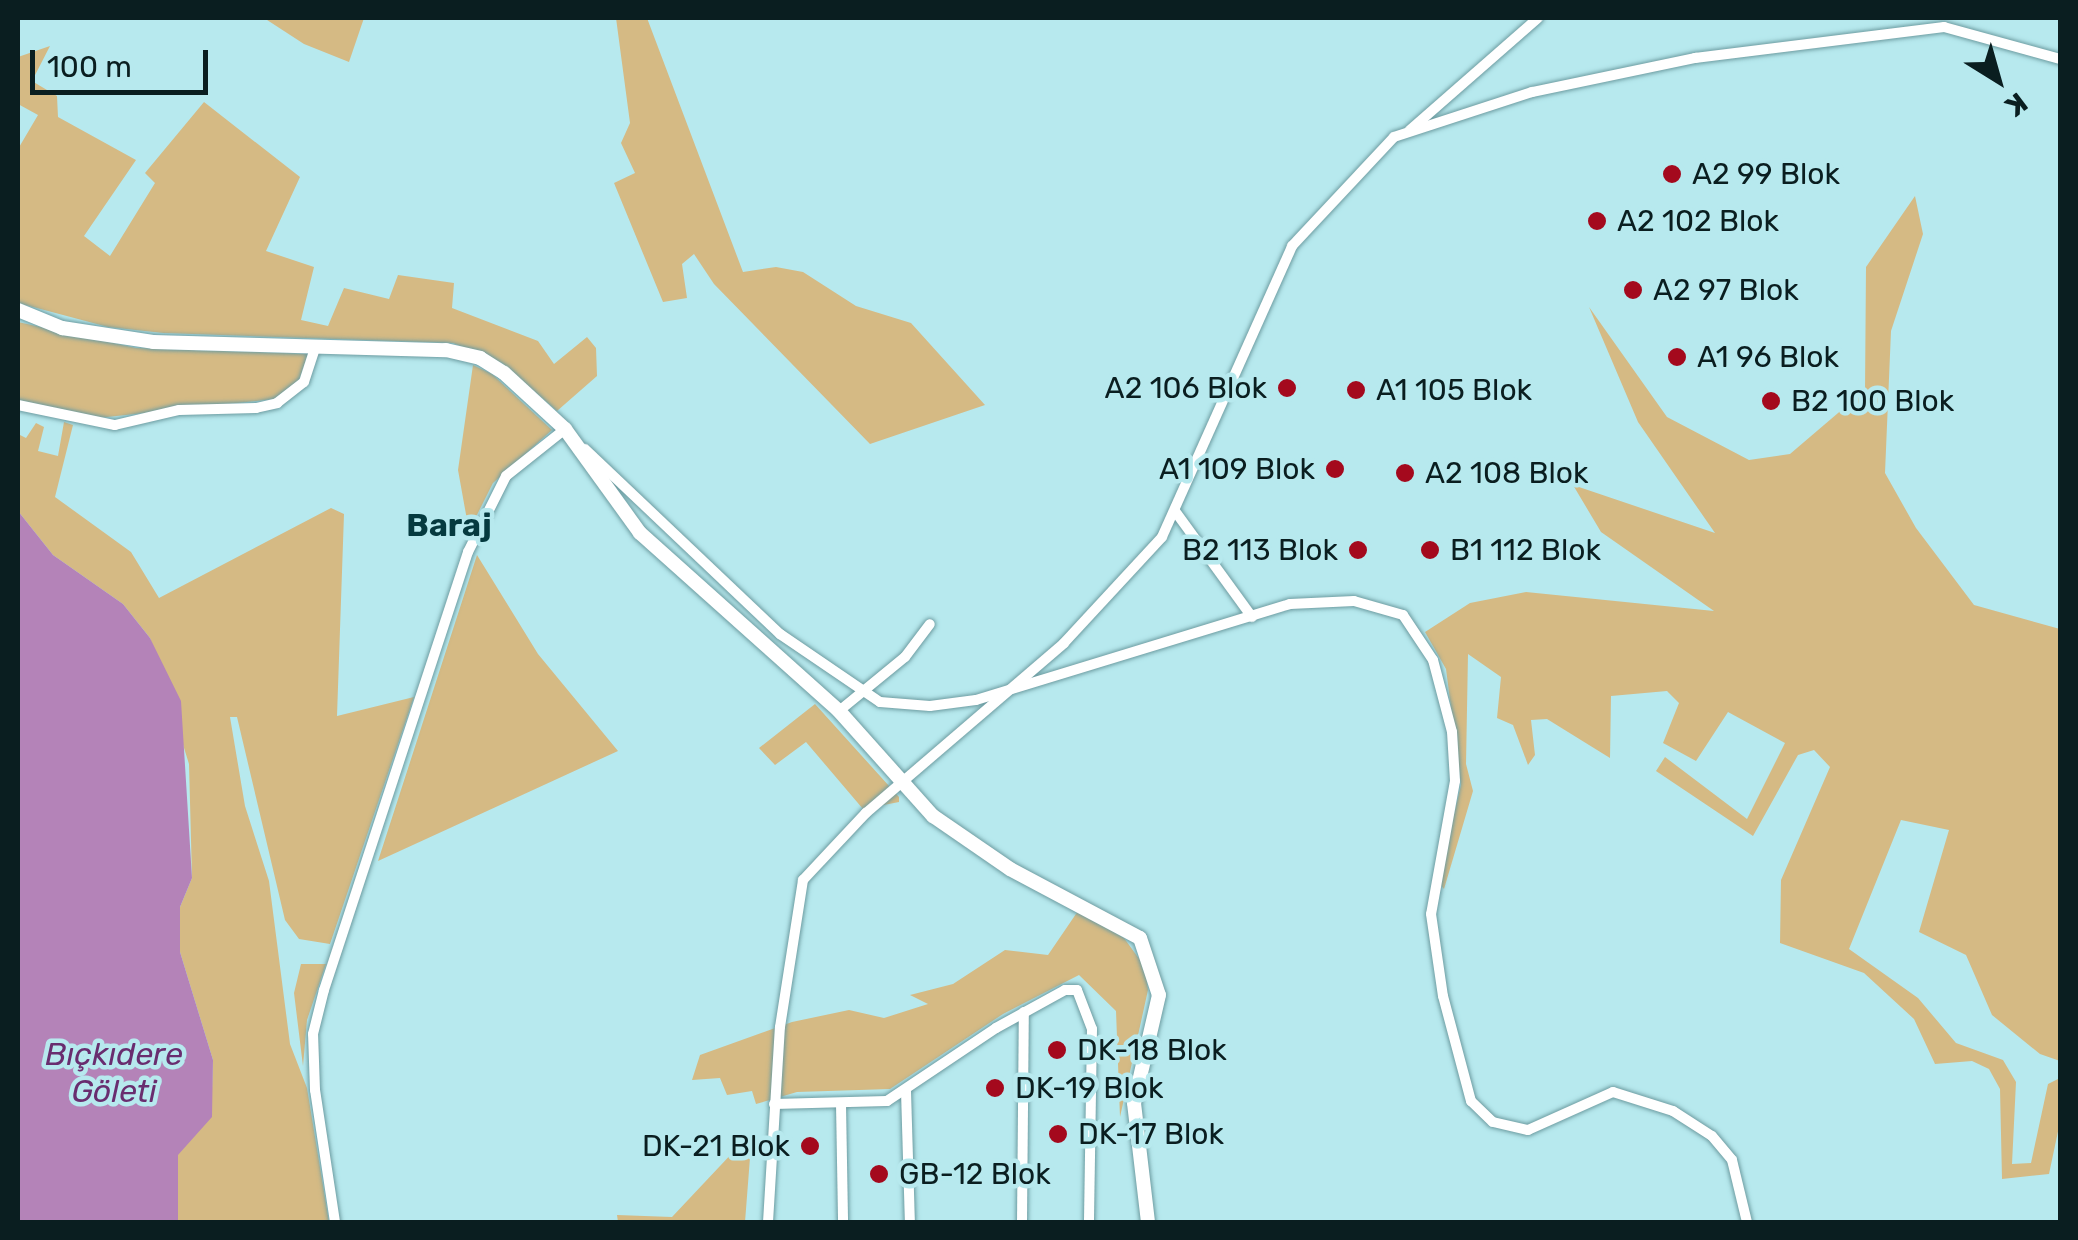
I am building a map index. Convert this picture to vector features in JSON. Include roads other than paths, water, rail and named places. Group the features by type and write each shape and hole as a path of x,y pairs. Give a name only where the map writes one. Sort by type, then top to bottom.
{"street":[{"path":"1405,134 1538,18"},
{"path":"768,1222 774,1104 803,880 900,786 1118,592 1175,511 1292,246 1394,138 1532,92 1695,58 1944,27 2060,59"},
{"path":"18,310 62,328 154,342 446,350 480,358 564,429 741,600 858,692 880,702 930,706 1004,694 1168,637 1320,600 1384,606 1403,615 1434,660 1455,762 1432,884 1434,950 1465,1085 1481,1115 1528,1130 1613,1092 1649,1101 1695,1123 1723,1146 1738,1177 1747,1222"},
{"path":"18,405 114,425 180,410 256,408 277,403 304,382 316,346"},
{"path":"564,429 640,533 839,712 900,786 988,856 1107,915 1147,949 1159,995 1139,1071 1133,1131 1148,1222"},
{"path":"335,1222 315,1090 318,1013 468,552 506,476 564,429"},
{"path":"1175,511 1252,617"},
{"path":"839,712 858,692 905,657 930,624"},
{"path":"774,1104 888,1101 1024,1012 1078,990 1092,1029 1089,1222"},
{"path":"1022,1222 1024,1012"},
{"path":"906,1091 910,1222"},
{"path":"842,1104 843,1222"}],"water":[{"name":"Bıçkıdere Göleti","path":"18,511 53,555 123,604 150,638 181,701 192,878 180,907 180,952 213,1060 212,1117 178,1155 178,1222 18,1222"}],"place":[{"name":"A2 99 Blok","path":"1672,174"},
{"name":"A2 102 Blok","path":"1597,221"},
{"name":"A2 97 Blok","path":"1633,290"},
{"name":"A1 96 Blok","path":"1677,357"},
{"name":"A2 106 Blok","path":"1287,388"},
{"name":"A1 105 Blok","path":"1356,390"},
{"name":"B2 100 Blok","path":"1771,401"},
{"name":"A1 109 Blok","path":"1335,469"},
{"name":"A2 108 Blok","path":"1405,473"},
{"name":"B2 113 Blok","path":"1358,550"},
{"name":"B1 112 Blok","path":"1430,550"},
{"name":"DK-18 Blok","path":"1057,1050"},
{"name":"DK-19 Blok","path":"995,1088"},
{"name":"DK-17 Blok","path":"1058,1134"},
{"name":"DK-21 Blok","path":"810,1146"},
{"name":"GB-12 Blok","path":"879,1174"}],"district":[{"name":"Baraj","path":"449,525"}]}
